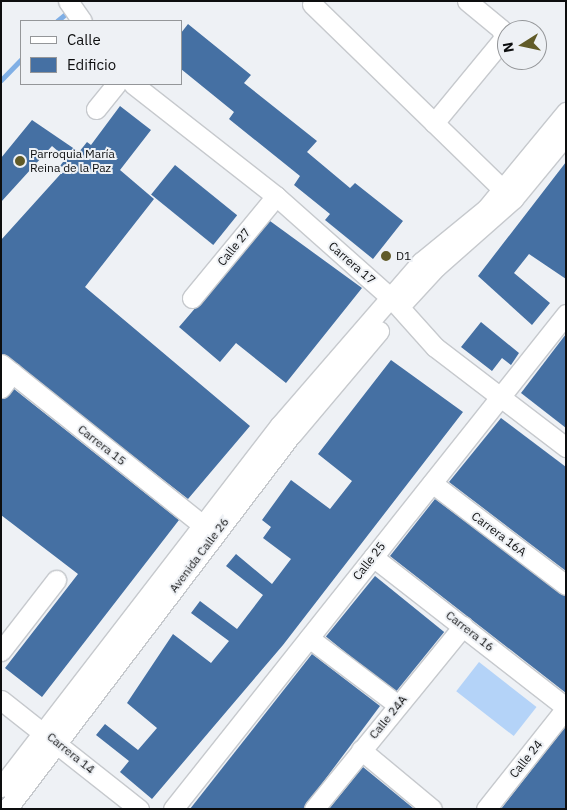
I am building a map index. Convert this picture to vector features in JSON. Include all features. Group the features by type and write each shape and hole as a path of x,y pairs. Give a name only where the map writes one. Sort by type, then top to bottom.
{"street":[{"path":"68,1 81,20"},
{"path":"434,123 504,38 501,29 467,1"},
{"path":"312,4 502,190"},
{"path":"96,109 115,85"},
{"name":"Carrera 17","path":"134,85 276,196 395,303 435,347 566,447"},
{"path":"395,303 421,262 486,209 566,112"},
{"path":"395,303 513,199 566,135"},
{"name":"Calle 27","path":"192,298 276,196"},
{"name":"Avenida Calle 26","path":"6,809 51,737 203,525 280,425 395,303"},
{"name":"Avenida Calle 26","path":"1,786 51,737 395,303"},
{"name":"Calle 25","path":"173,809 565,315"},
{"name":"Carrera 15","path":"5,375 203,525"},
{"name":"Carrera 16A","path":"432,483 566,585"},
{"name":"Carrera 16","path":"373,557 566,708"},
{"path":"1,651 56,580"},
{"name":"Calle 24A","path":"314,809 463,626"},
{"path":"309,638 398,705"},
{"name":"Carrera 14","path":"1,700 51,737 139,809"},
{"name":"Calle 24","path":"486,809 566,708"},
{"path":"361,750 432,809"}],"shaded area":[{"path":"479,662 537,707 514,736 456,691"}],"building":[{"path":"188,24 251,75 244,83 317,141 307,152 350,188 355,183 403,221 373,259 325,220 330,214 294,185 300,176 229,119 234,112 182,70 182,32"},
{"path":"120,106 151,130 120,170 154,199 85,287 250,426 188,499 1,353 1,240 66,168 60,166 66,158 52,146 1,202 1,158 32,120 79,152 87,142 91,145"},
{"path":"566,162 566,279 529,254 514,273 550,303 532,325 478,276"},
{"path":"175,165 237,215 213,245 151,195"},
{"path":"270,221 362,288 286,383 236,343 220,362 179,327"},
{"path":"481,322 519,353 511,365 502,358 492,371 461,347"},
{"path":"566,334 566,428 521,393"},
{"path":"391,360 463,412 283,645 152,799 120,772 129,761 96,735 105,724 138,750 157,728 127,703 173,634 211,663 229,641 191,613 200,601 237,629 263,595 226,566 236,554 272,584 291,559 263,538 271,527 262,520 291,480 330,509 352,481 318,454"},
{"path":"14,389 179,520 42,697 5,668 78,574 1,515 1,399"},
{"path":"501,418 566,467 566,571 449,482"},
{"path":"435,499 566,596 566,693 390,556"},
{"path":"375,576 444,632 395,693 326,637"},
{"path":"312,654 380,706 303,809 190,809"},
{"path":"566,726 566,809 501,809"},
{"path":"363,767 413,808 414,809 329,809"}],"waterway":[{"path":"58,20 70,10"},
{"path":"1,80 20,60"}],"place":[{"name":"Parroquia María Reina de la Paz","path":"20,161"},
{"name":"D1","path":"386,256"}]}
